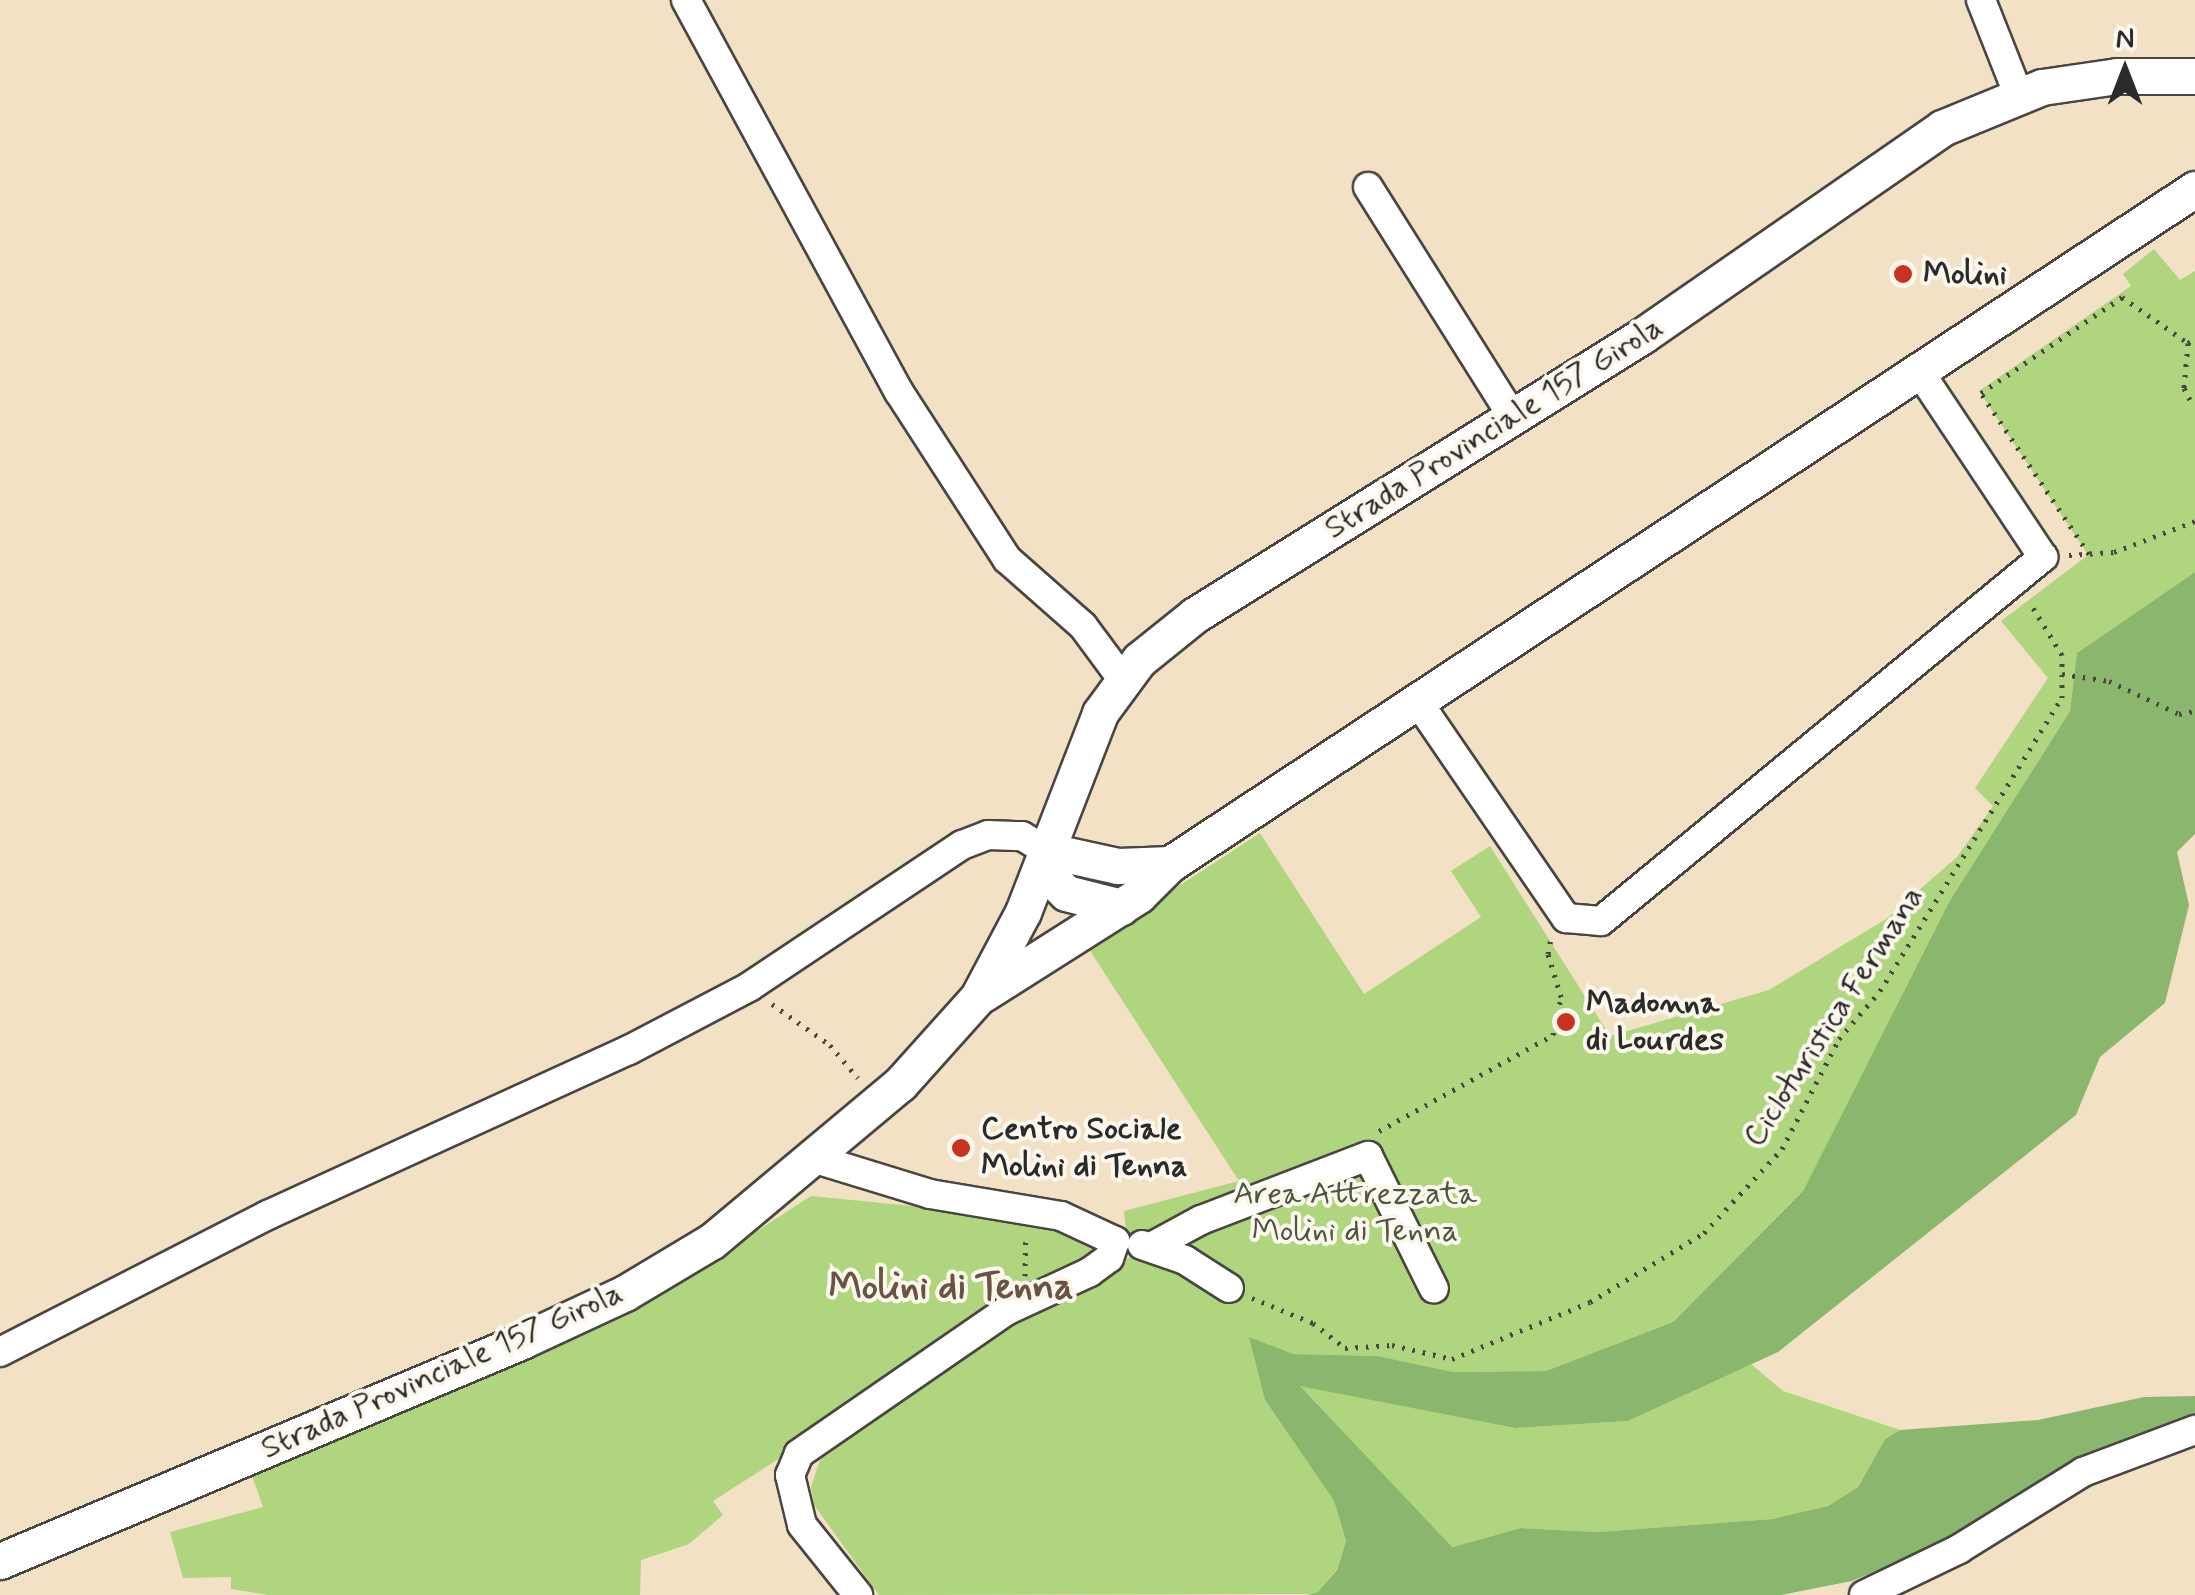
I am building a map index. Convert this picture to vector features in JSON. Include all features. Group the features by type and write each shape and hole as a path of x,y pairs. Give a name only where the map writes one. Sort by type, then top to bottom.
{"main road":[{"name":"Strada Provinciale 157 Girola","path":"978,997 1022,912 1074,769 1123,680 1195,616 1642,336 1942,128 2019,96 2118,76 2195,76"},
{"name":"Strada Provinciale 157 Girola","path":"0,1561 625,1293 712,1241 879,1103 978,997 1121,908 1170,864 2195,190"},
{"path":"1121,908 1066,893 1052,879 1044,850 1118,866 1170,864"}],"street":[{"path":"686,0 910,408 1007,559 1083,626 1123,680"},
{"path":"1981,0 2019,96"},
{"path":"1368,187 1512,418"},
{"path":"1418,702 1566,918 1601,920 2043,557 1919,371"},
{"path":"0,1352 268,1215 629,1050 749,987 962,845 988,835 1022,836 1044,850"},
{"path":"1151,1246 1201,1220 1368,1156 1434,1289"},
{"path":"816,1158 930,1194 1015,1206 1099,1228 1115,1241 1151,1246 1229,1288"},
{"path":"858,1595 802,1526 790,1476 799,1454 1006,1311 1090,1272 1109,1258 1115,1241"},
{"path":"1864,1595 1958,1548 2083,1472 2195,1430"}],"path":[{"path":"2089,554 1981,394 2122,297 2188,344"},
{"path":"2193,406 2184,388 2188,344 2195,338"},
{"path":"2043,557 2114,552 2195,521"},
{"path":"2015,580 2062,656 2062,674 2109,681 2179,714 2195,710"},
{"name":"Cicloturistica Fermana","path":"1229,1288 1314,1323 1345,1348 1392,1345 1452,1359 1590,1302 1704,1233 1782,1150 1839,1039 1880,992 2018,780 2062,698 2062,674"},
{"path":"1368,1156 1378,1131 1553,1035 1562,997 1548,943 1566,918"},
{"path":"749,987 830,1044 879,1103"},
{"path":"1006,1311 1024,1285 1027,1259 1026,1230 1015,1206"}],"green space":[{"name":"Area Attrezzata Molini di Tenna","path":"2154,249 2180,280 2195,271 2195,572 2077,653 2070,711 1949,902 1803,1191 1673,1322 1546,1371 1453,1372 1378,1356 1292,1354 1265,1400 1334,1501 1346,1541 1337,1569 1317,1594 879,1595 814,1505 811,1487 820,1460 1024,1312 1129,1258 1124,1211 1239,1181 1087,946 1260,833 1364,994 1481,917 1451,871 1490,846 1610,1036 1769,990 1886,919 1957,857 1993,806 1975,788 2048,678 2001,621 2088,555 1979,391 2131,286 2123,274"},
{"path":"2195,572 2195,834 2177,852 2189,905 2165,1003 2100,1057 2076,1115 1778,1352 1628,1421 1515,1428 1300,1386 1452,1547 1521,1528 1598,1532 1772,1519 1828,1506 1858,1487 1885,1439 1900,1430 2038,1420 2144,1397 2195,1396 2195,1415 2101,1452 1942,1543 1852,1581 1781,1595 1307,1595 1317,1593 1337,1570 1346,1541 1334,1501 1265,1400 1249,1337 1293,1354 1378,1356 1453,1372 1546,1371 1673,1322 1803,1191 1949,902 2070,711 2077,653"},
{"path":"811,1196 994,1214 1069,1228 1103,1251 713,1501 723,1515 689,1544 641,1560 640,1595 269,1595 231,1589 231,1577 183,1578 170,1532 263,1507 250,1470 475,1378 663,1292"},
{"path":"1751,1364 1783,1391 1900,1430 1885,1439 1858,1487 1828,1506 1772,1519 1598,1532 1521,1528 1451,1547 1299,1385 1515,1428 1628,1421"}],"place":[{"name":"Molini","path":"1903,274"},
{"name":"Madonna di Lourdes","path":"1566,1022"},
{"name":"Centro Sociale Molini di Tenna","path":"961,1148"}],"district":[{"name":"Molini di Tenna","path":"951,1288"}]}
